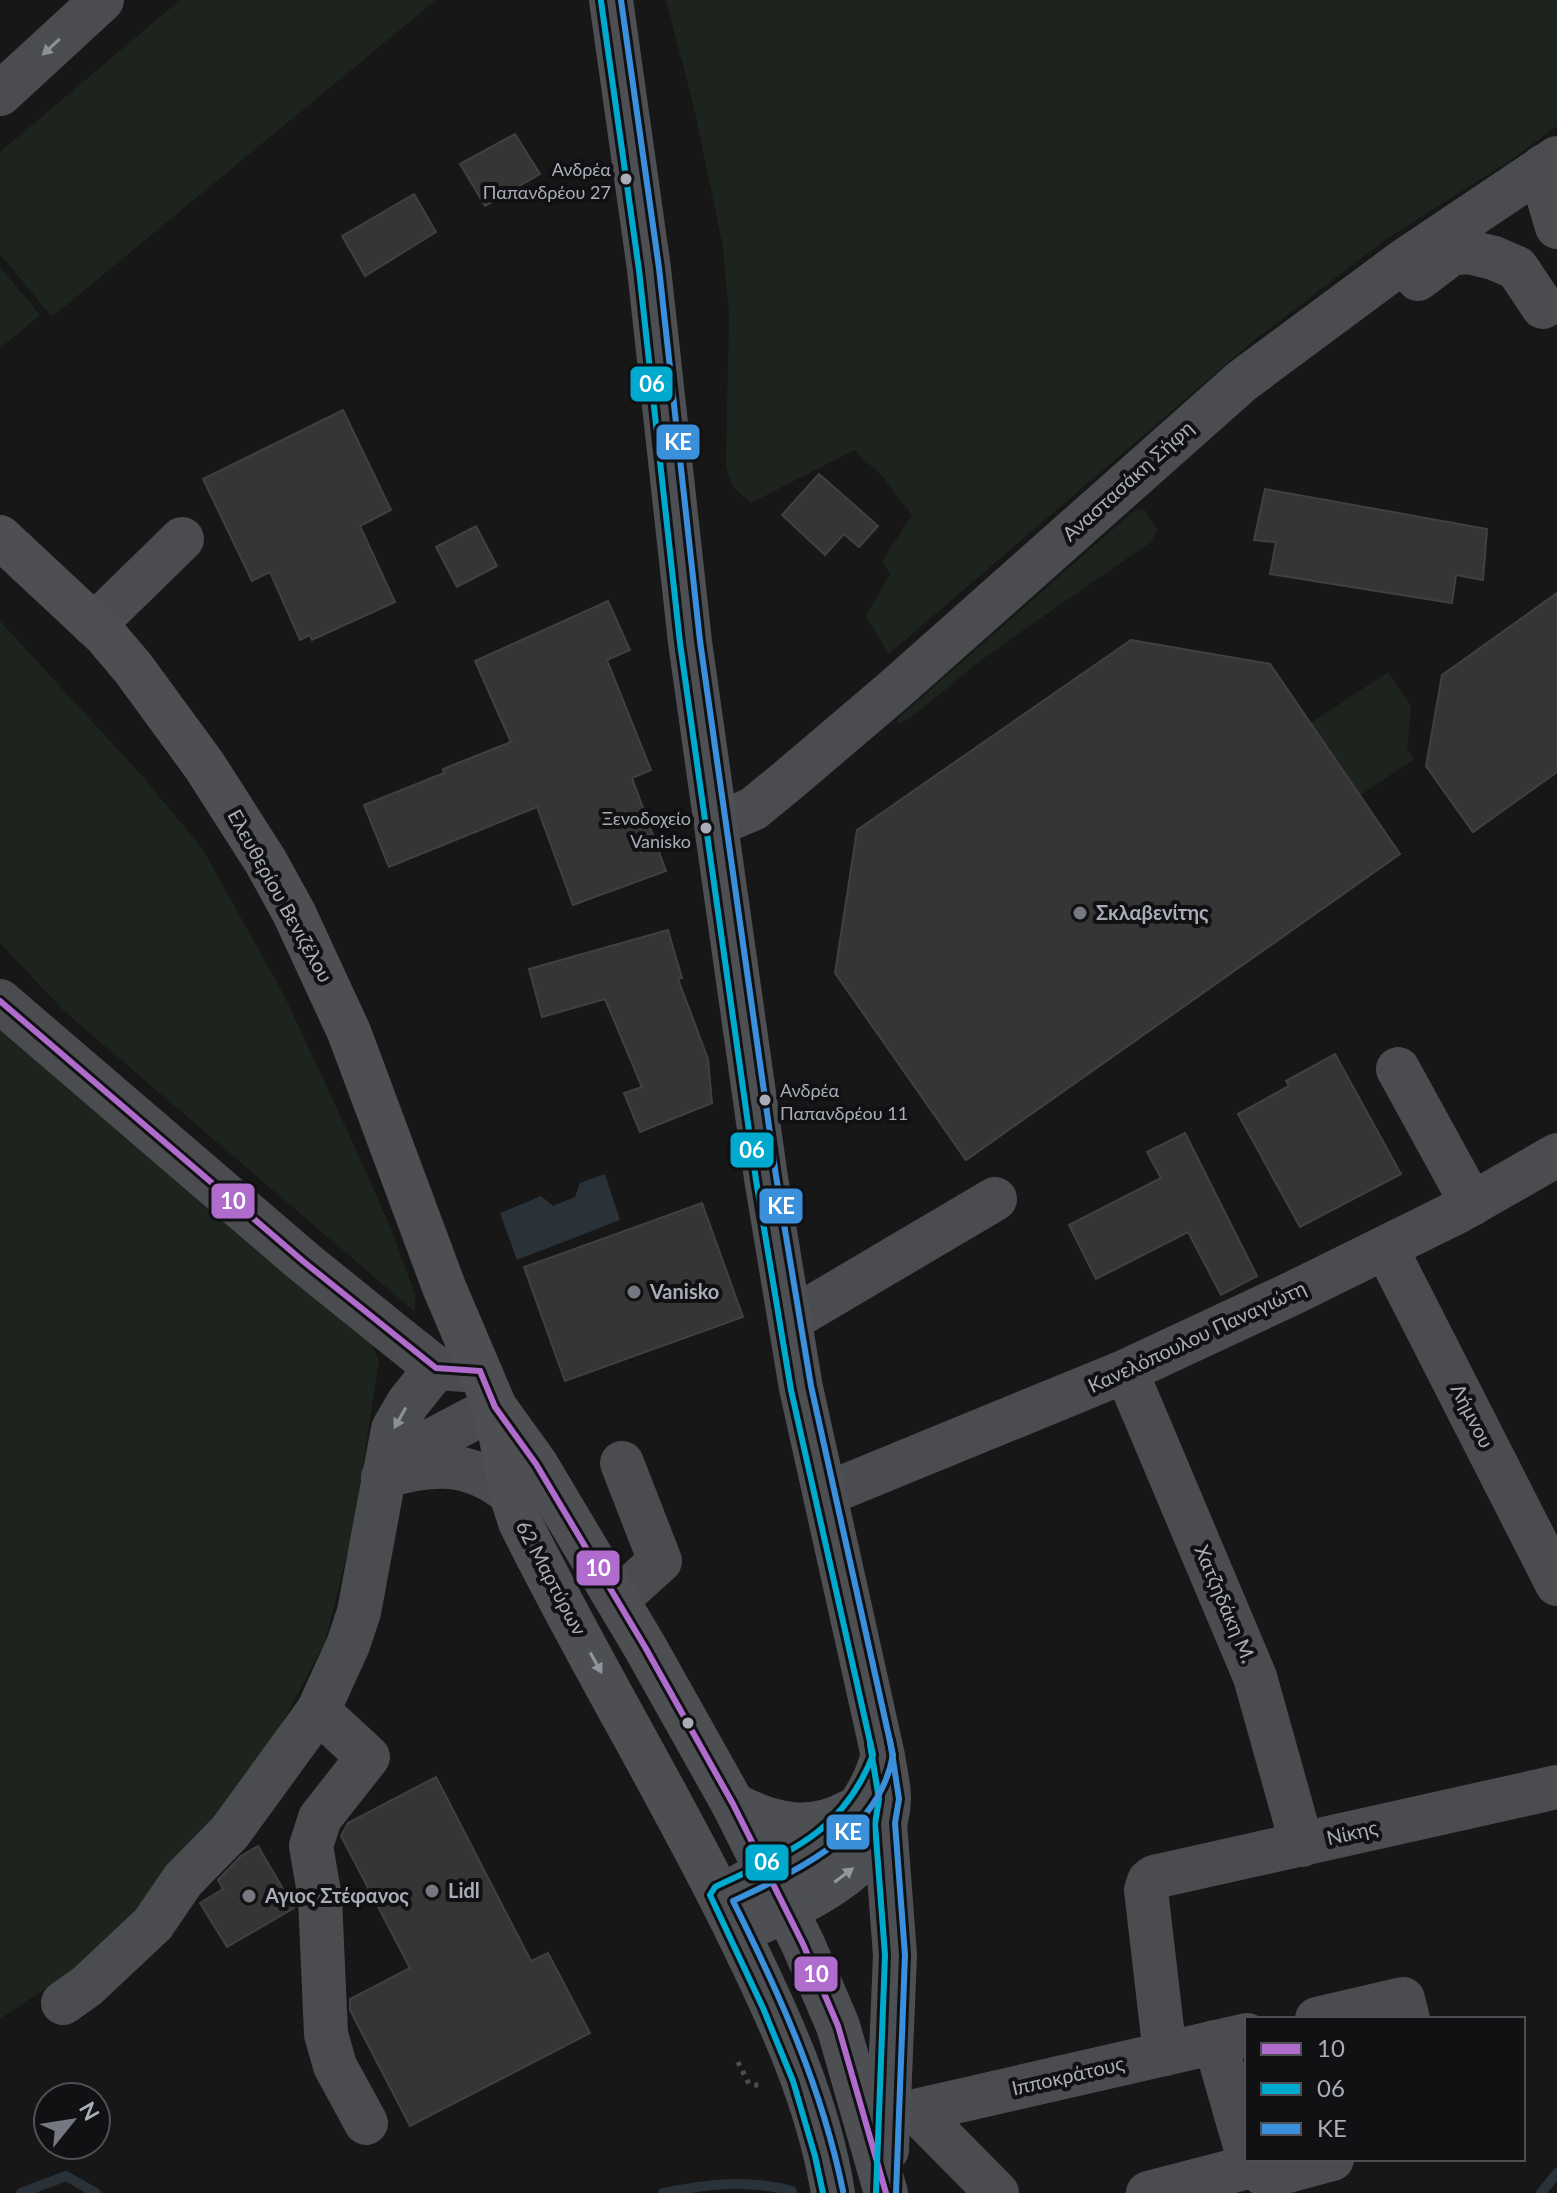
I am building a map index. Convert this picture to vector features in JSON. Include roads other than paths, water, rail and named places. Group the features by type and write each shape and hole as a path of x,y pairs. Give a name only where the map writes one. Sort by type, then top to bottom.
{"main road":[{"path":"611,0 649,269 690,642 766,1178 801,1388 883,1756 889,1799 873,1814 804,1826 783,1824 733,1804"},
{"name":"Ελευθερίου Βενιζέλου","path":"0,537 94,625 133,668 204,765 266,862 306,935 349,1032 444,1287 488,1389"},
{"path":"488,1389 617,1600 733,1804 776,1890 838,2026 885,2189"},
{"name":"62 Μαρτύρων","path":"488,1389 520,1522 729,1915 773,2005 808,2091 833,2193"},
{"path":"729,1915 776,1890 849,1873 872,1849 873,1814"},
{"path":"873,1814 895,1955 902,2114 885,2189"}],"street":[{"path":"0,94 102,0"},
{"path":"1550,162 1549,200 1557,227"},
{"name":"Αναστασάκη Σήφη","path":"717,824 753,809 798,772 1242,381 1450,228 1550,162"},
{"path":"1450,228 1485,232 1513,242 1534,264 1550,304"},
{"path":"1228,422 1456,252 1480,254 1511,265 1550,304"},
{"path":"94,625 182,539"},
{"path":"0,1001 313,1269 436,1368 488,1389 383,1477"},
{"path":"1398,1069 1472,1204"},
{"name":"Κανελόπουλου Παναγιώτη","path":"826,1494 1126,1371 1386,1248 1472,1204 1557,1155"},
{"path":"790,1320 995,1199"},
{"name":"Λήμνου","path":"1386,1248 1557,1584"},
{"path":"63,2003 153,1924 183,1880 230,1832 318,1711 348,1645 359,1612 393,1429 408,1403 436,1368"},
{"name":"Χατζηδάκη Μ.","path":"1126,1371 1255,1677 1302,1845"},
{"path":"617,1600 660,1561 622,1463"},
{"path":"383,1477 414,1468 443,1466 477,1472 511,1494"},
{"path":"318,1711 368,1757 320,1818 311,1846 320,1898 326,2034 335,2066 366,2123"},
{"name":"Νίκης","path":"1165,2054 1146,1890 1154,1877 1557,1787"},
{"path":"1335,2017 1406,2009"},
{"path":"1231,2039 1245,2133"},
{"name":"Ιπποκράτους","path":"902,2114 1231,2039"},
{"path":"902,2114 997,2193"},
{"path":"1148,2193 1246,2161"},
{"path":"1250,2161 1265,2175 1273,2175 1325,2161"}],"waterway":[{"path":"1541,2193 1557,2173"},
{"path":"21,2193 66,2176 96,2193"},
{"path":"663,2193 728,2184 792,2191"}],"place":[{"name":"Ανδρέα Παπανδρέου 27","path":"626,179"},
{"name":"Ξενοδοχείο Vanisko","path":"706,828"},
{"name":"Σκλαβενίτης","path":"1080,913"},
{"name":"Ανδρέα Παπανδρέου 11","path":"765,1100"},
{"name":"Vanisko","path":"634,1292"},
{"name":"Lidl","path":"432,1891"},
{"name":"Αγιος Στέφανος","path":"249,1896"}]}
